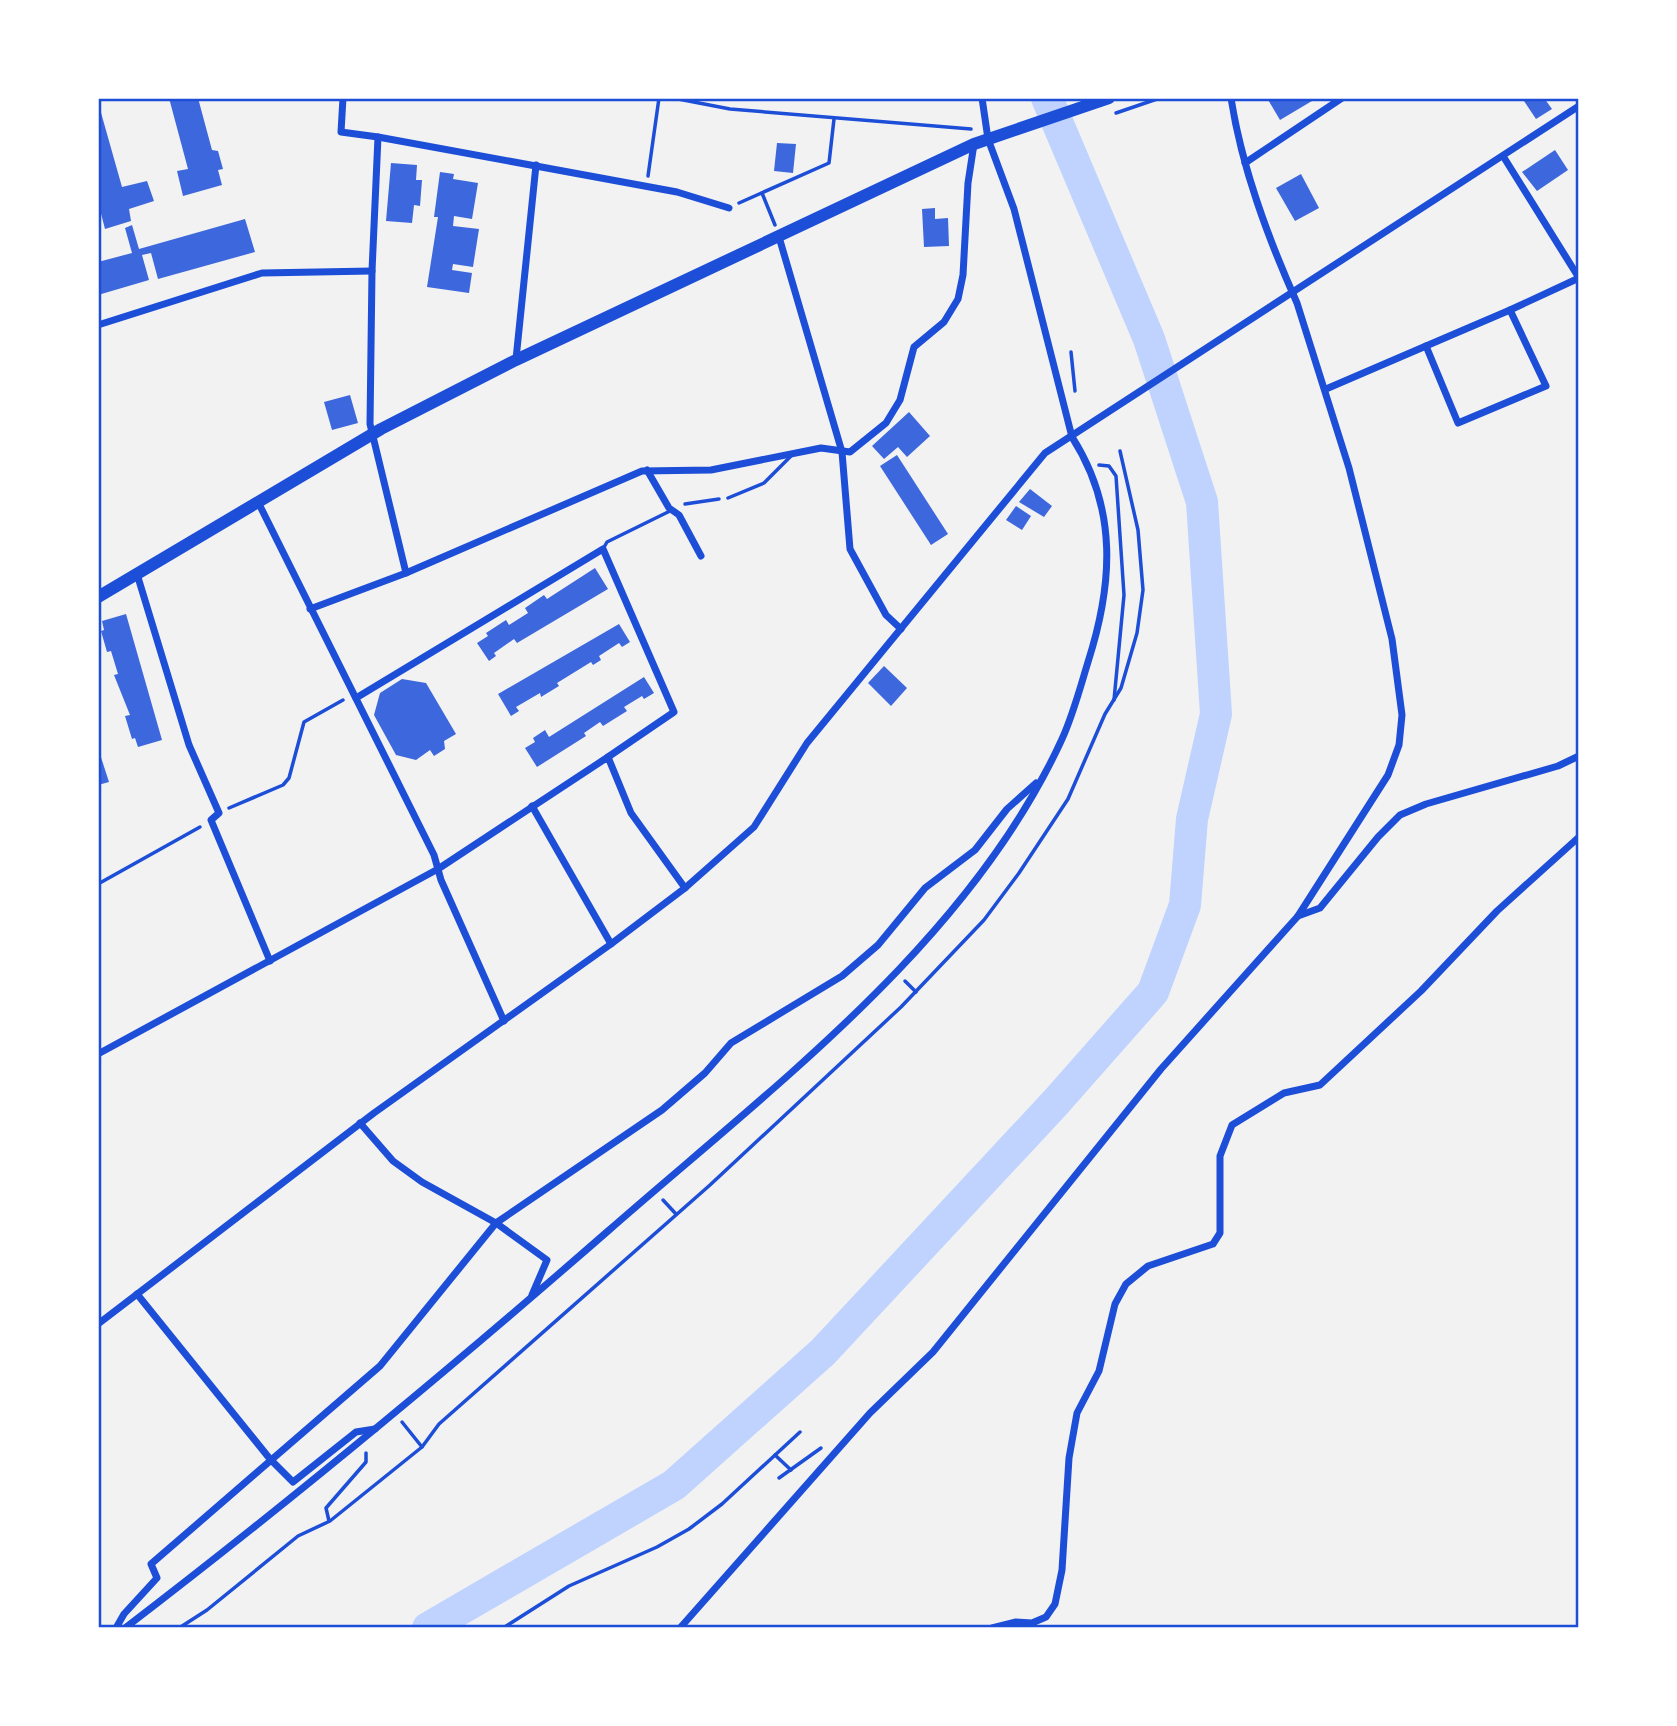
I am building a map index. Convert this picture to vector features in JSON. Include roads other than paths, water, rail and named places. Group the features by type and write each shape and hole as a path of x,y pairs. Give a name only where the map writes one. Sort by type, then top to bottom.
{"highway":[{"path":"98,597 371,434 516,360 974,144 1109,98"}],"street":[{"path":"343,98 341,132 646,186 729,208"},
{"path":"125,1628 287,1504 761,1099 853,1013 936,928 993,856 1044,776 1064,735 1103,615 1108,559 1101,494 1090,464 1072,437 1014,209 988,139 982,98"},
{"path":"680,1628 870,1413 933,1352 1161,1069 1298,916 1388,775 1399,745 1402,715 1392,639 1325,389 1293,292 1286,281 1237,140 1231,98"},
{"path":"1245,163 1342,98"},
{"path":"98,1324 360,1123 685,888 754,827 807,743 1045,453 1579,106"},
{"path":"379,137 372,271 371,434 406,573"},
{"path":"310,609 406,573 647,470 711,470 794,452 831,448 842,452 858,448 886,423 900,400 914,346 944,322 958,299 964,275 968,183 974,144"},
{"path":"1325,389 1579,278 1503,156"},
{"path":"516,360 536,165"},
{"path":"779,237 842,452 850,548 886,615 901,629"},
{"path":"98,325 262,273 372,271"},
{"path":"1426,346 1458,423 1546,386 1510,310"},
{"path":"647,470 679,515 701,556"},
{"path":"258,502 438,869 504,1021"},
{"path":"98,1054 438,869 674,712 603,549 352,698"},
{"path":"137,574 189,745 219,813 211,820 270,961"},
{"path":"1298,916 1320,908 1378,837 1400,815 1426,804 1558,766 1579,756"},
{"path":"608,757 631,813 685,888"},
{"path":"116,1628 124,1614 157,1578 151,1564 380,1366 496,1223 662,1110 705,1073 731,1043 842,976 878,945 925,888 975,850 1007,809 1044,776"},
{"path":"532,806 611,944"},
{"path":"992,1628 1016,1622 1032,1623 1046,1617 1055,1604 1062,1570 1069,1458 1077,1413 1100,1371 1115,1304 1136,1273 1213,1244 1220,1233 1220,1156 1232,1125 1284,1093 1320,1085 1421,991 1497,911 1579,837"},
{"path":"360,1123 393,1161 422,1182 496,1223 547,1260 530,1299"},
{"path":"137,1294 270,1459 293,1482 356,1432 376,1429"}],"lane":[{"path":"728,498 764,483 787,463 794,452"},
{"path":"603,549 607,542 674,508"}],"waterway":[{"path":"428,1628 674,1485 823,1352 1056,1102 1153,992 1185,905 1192,819 1216,714 1202,502 1149,339 1047,98"}]}
